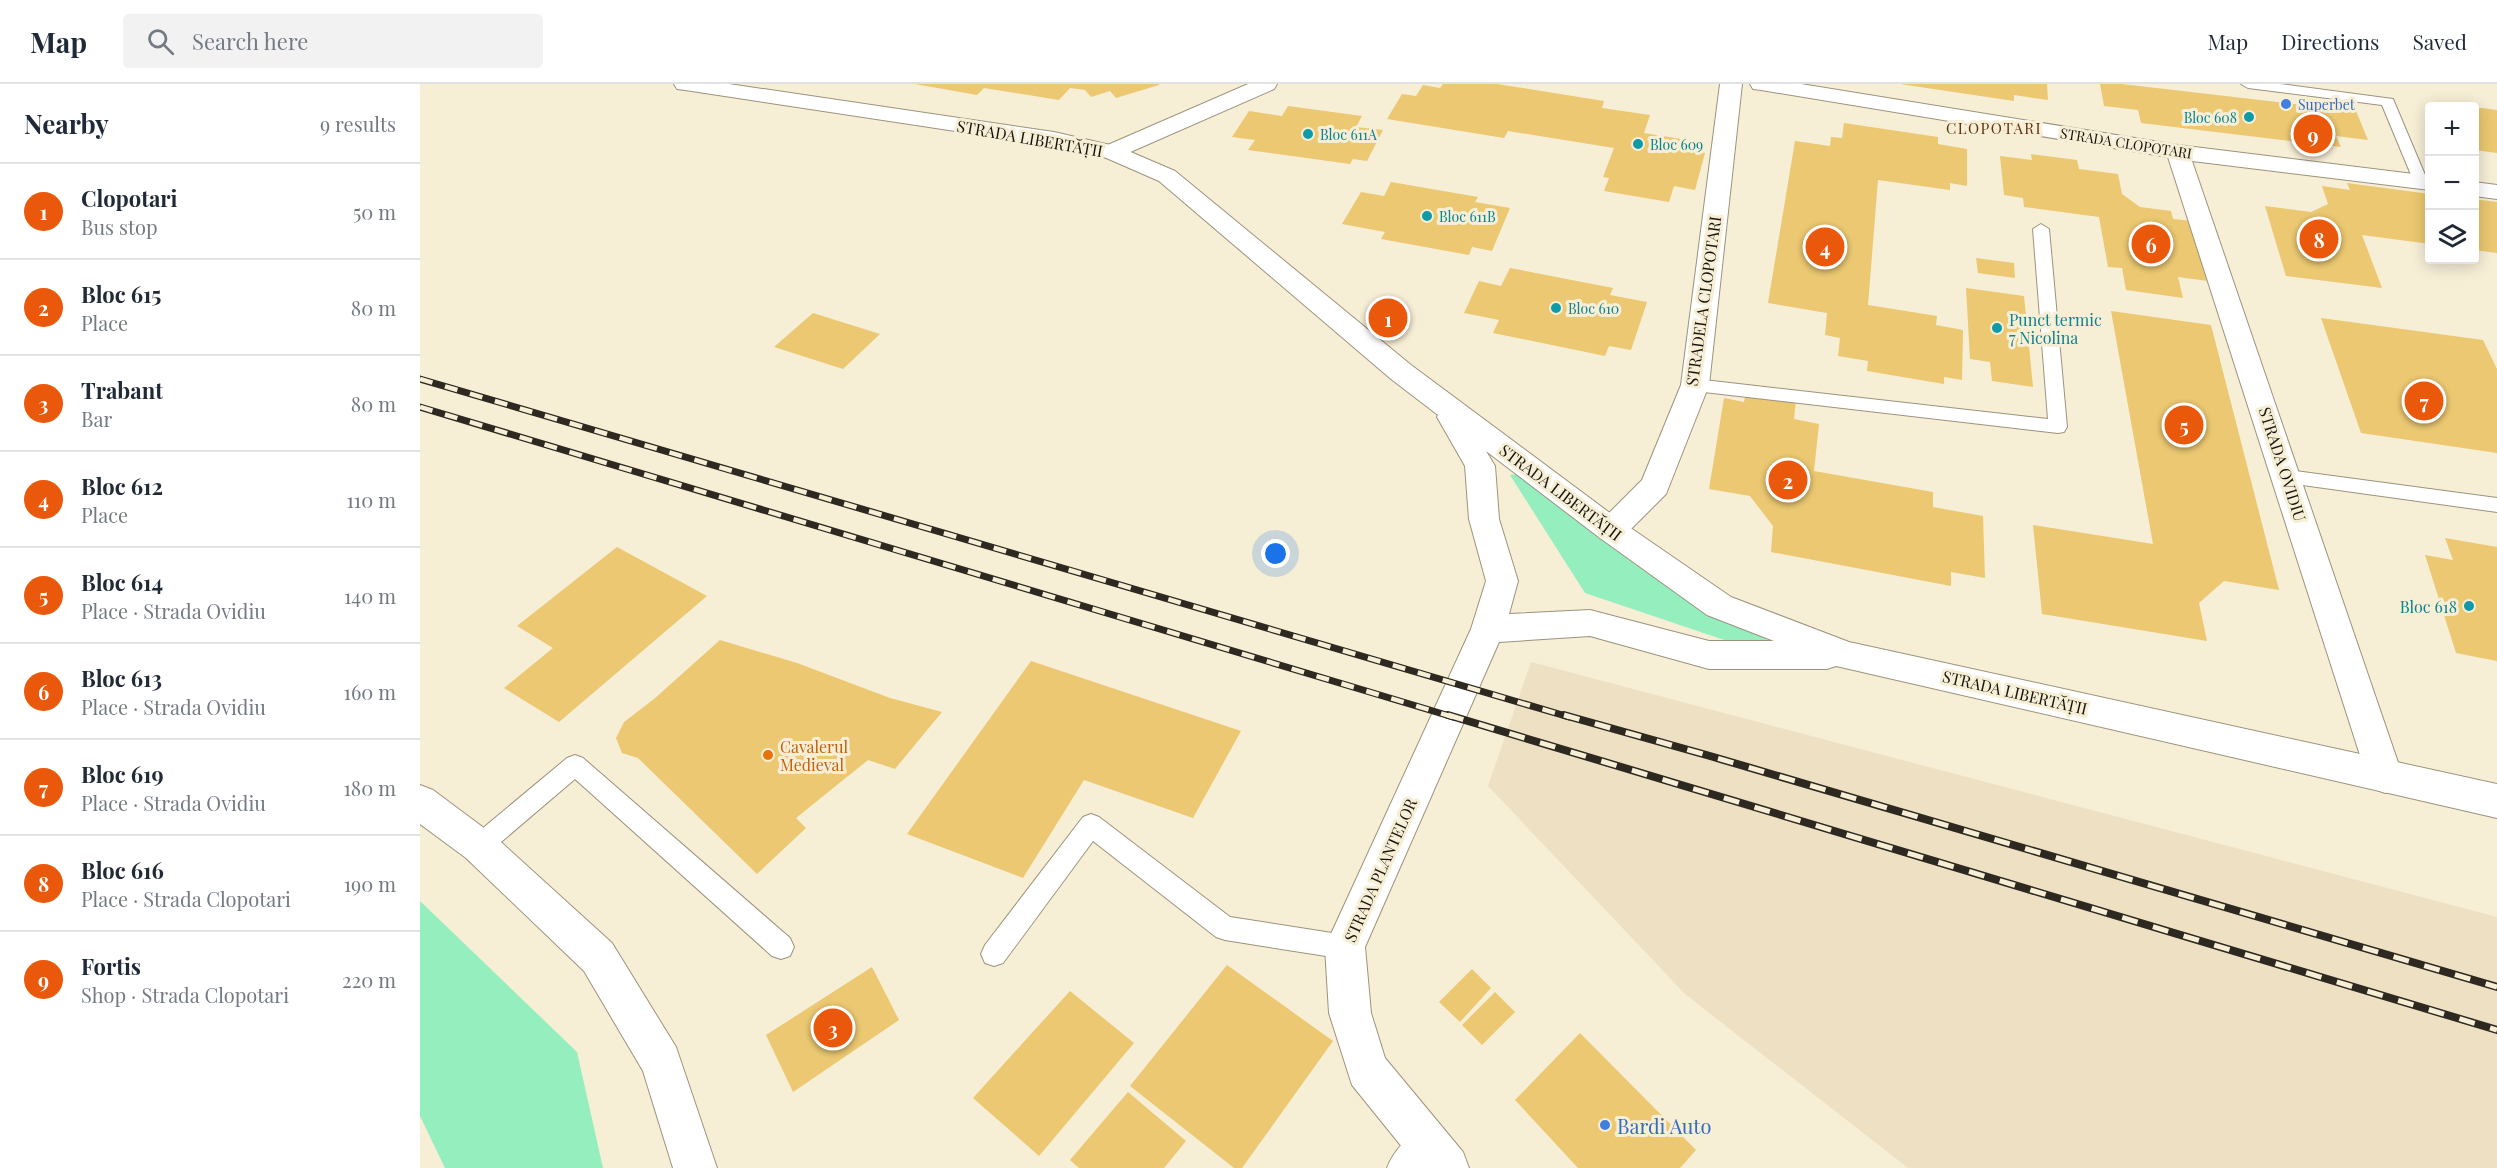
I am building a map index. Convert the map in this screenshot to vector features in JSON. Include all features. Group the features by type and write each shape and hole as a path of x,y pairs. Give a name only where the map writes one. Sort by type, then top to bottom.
{"street":[{"name":"STRADA LIBERTĂȚII","path":"685,84 726,87 1054,139 1111,152 1167,176 1351,331 1442,403 1611,530 1719,606 1846,655 2497,801"},
{"path":"1111,152 1266,84"},
{"name":"STRADELA CLOPOTARI","path":"1611,530 1655,486 1695,385 1731,84"},
{"name":"STRADA CLOPOTARI","path":"1761,84 2178,152 2425,182"},
{"name":"STRADA OVIDIU","path":"2178,152 2288,477 2385,777"},
{"path":"2479,190 2497,192"},
{"name":"STRADA PLANTELOR","path":"1424,1159 1367,1070 1350,1013 1345,947 1488,629 1502,581 1484,519 1480,466 1442,403"},
{"path":"1488,629 1590,623 1709,655 1846,655"},
{"path":"420,802 479,846 598,957 661,1062 695,1168"}],"lane":[{"name":"STRADA CLOPOTARI","path":"2248,84 2388,102 2425,182"},
{"path":"1695,385 2058,427 2041,229"},
{"path":"2288,477 2497,505"},
{"path":"479,846 575,765 781,947"},
{"path":"994,954 1091,825 1225,928 1345,947"}],"shaded area":[{"path":"1531,662 2497,917 2497,1168 1908,1168 1685,994 1488,786"}],"green space":[{"path":"1524,473 1610,538 1776,646 1745,647 1585,593 1510,475"},
{"path":"420,901 577,1052 603,1168 445,1168 420,1116"}],"building":[{"path":"915,84 1159,85 1116,98 1110,91 1091,97 1085,90 1070,88 1059,100 984,88 977,95"},
{"name":"Bloc 609","path":"1443,84 1497,84 1604,101 1602,108 1650,115 1644,133 1687,140 1685,149 1705,153 1695,190 1674,186 1669,202 1604,191 1609,178 1603,177 1614,148 1508,131 1504,138 1387,119 1402,94 1416,96 1423,85 1440,88"},
{"path":"1900,84 2047,84 2048,100 2014,95 2014,101"},
{"name":"Bloc 608","path":"2100,84 2122,84 2356,111 2368,140 2336,136 2341,147 2141,123 2138,110 2104,106"},
{"name":"Bloc 611A","path":"1288,106 1362,116 1356,127 1383,130 1367,161 1353,159 1350,164 1248,150 1255,140 1232,137 1249,111 1282,116"},
{"path":"2479,108 2497,110 2497,153 2479,151"},
{"path":"1844,123 1938,137 1938,144 1967,149 1967,186 1950,183 1950,190 1878,180 1868,305 1937,316 1936,325 1963,330 1962,380 1944,377 1944,384 1867,371 1868,361 1838,356 1840,338 1825,335 1827,313 1768,303 1795,141 1830,146 1831,137 1842,138"},
{"path":"2031,154 2077,160 2079,169 2118,174 2122,194 2140,207 2171,211 2173,219 2193,221 2208,281 2178,277 2183,298 2126,290 2122,268 2108,267 2099,217 2024,207 2023,198 2004,195 2000,156 2032,160"},
{"name":"Bloc 611B","path":"1391,182 1478,197 1475,202 1510,208 1492,251 1472,247 1469,255 1381,239 1385,232 1342,224 1361,192 1384,196"},
{"path":"2347,183 2425,193 2425,243 2362,235 2382,288 2286,276 2265,206 2311,212 2328,204 2322,186 2350,190"},
{"path":"2479,200 2497,202 2497,253 2479,251"},
{"path":"1976,258 2014,263 2015,278 1978,273"},
{"name":"Bloc 610","path":"1510,268 1613,288 1610,295 1647,302 1631,350 1609,346 1605,356 1493,333 1499,320 1464,313 1479,281 1501,286"},
{"name":"Punct termic 7 Nicolina","path":"1966,288 2024,296 2033,387 1992,381 1990,362 1970,359"},
{"path":"2111,311 2211,325 2279,590 2224,581 2199,603 2207,641 2042,614 2033,525 2153,544"},
{"path":"813,313 880,334 843,369 774,347"},
{"path":"2321,318 2483,340 2497,369 2497,453 2361,433"},
{"path":"1746,391 1796,400 1794,419 1819,424 1814,471 1933,492 1933,507 1983,516 1985,578 1951,572 1951,586 1771,552 1773,526 1750,496 1709,489 1724,398 1744,402"},
{"name":"Bloc 618","path":"2445,538 2497,547 2497,661 2456,653 2425,555 2453,560"},
{"path":"617,547 707,596 559,722 504,688 553,648 517,626"},
{"name":"Cavalerul Medieval","path":"720,640 797,663 890,698 942,712 895,769 868,760 796,818 806,828 757,874 638,758 622,753 616,738 624,722 654,699"},
{"path":"1031,661 1241,731 1193,818 1084,780 1023,878 907,834"},
{"path":"1227,965 1333,1041 1242,1168 1234,1168 1130,1086"},
{"path":"872,967 899,1020 793,1092 766,1035"},
{"path":"1472,969 1491,988 1460,1022 1439,1002"},
{"path":"1070,991 1134,1043 1039,1156 973,1098"},
{"path":"1495,992 1515,1012 1482,1045 1462,1025"},
{"name":"Bardi Auto","path":"1580,1033 1696,1150 1680,1168 1578,1168 1515,1100"},
{"path":"1128,1092 1186,1141 1164,1168 1079,1168 1070,1160"}],"railway":[{"path":"420,379 1569,717"},
{"path":"420,407 1453,717"},
{"path":"1448,715 2497,1030"},
{"path":"1564,715 2497,987"}],"place":[{"name":"Superbet","path":"2286,104"},
{"name":"Bloc 608","path":"2249,117"},
{"name":"Bloc 611A","path":"1308,134"},
{"name":"Fortis","path":"2313,134"},
{"name":"Bloc 609","path":"1638,144"},
{"name":"Bloc 611B","path":"1427,216"},
{"name":"Bloc 616","path":"2319,239"},
{"name":"Bloc 613","path":"2151,244"},
{"name":"Bloc 612","path":"1825,247"},
{"name":"Bloc 610","path":"1556,308"},
{"name":"Clopotari","path":"1388,318"},
{"name":"Punct termic 7 Nicolina","path":"1997,328"},
{"name":"Bloc 619","path":"2424,401"},
{"name":"Bloc 614","path":"2184,425"},
{"name":"Bloc 615","path":"1788,480"},
{"name":"Bloc 618","path":"2469,606"},
{"name":"Cavalerul Medieval","path":"768,755"},
{"name":"Trabant","path":"833,1028"},
{"name":"Bardi Auto","path":"1605,1125"}],"district":[{"name":"CLOPOTARI","path":"1994,128"}]}
